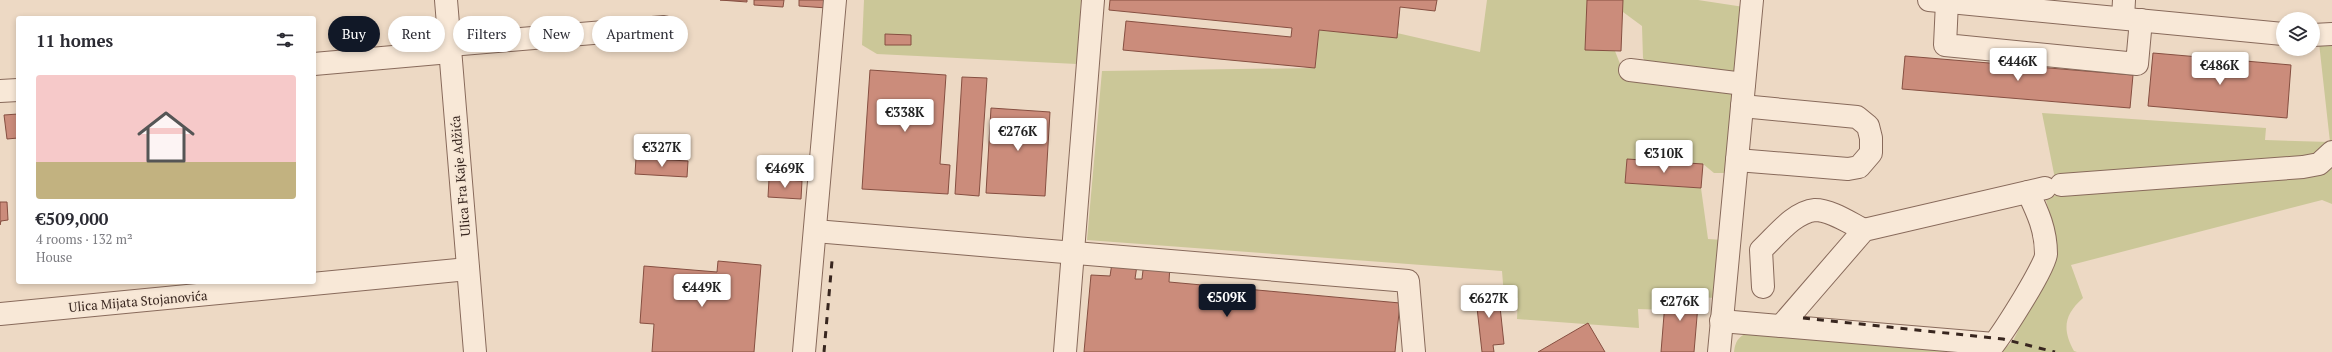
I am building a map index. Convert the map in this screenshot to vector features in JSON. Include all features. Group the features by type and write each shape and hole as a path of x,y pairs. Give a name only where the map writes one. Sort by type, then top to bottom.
{"street":[{"name":"Ulica Fra Kaje Adžića","path":"446,0 475,352"},
{"path":"804,352 816,232 835,0"},
{"path":"1065,352 1093,0"},
{"path":"1718,352 1752,0"},
{"path":"2129,13 2137,64 1945,44 1953,1 2068,7 2129,13 2276,33"},
{"path":"316,64 450,48 592,34"},
{"path":"2320,35 2332,34"},
{"path":"1630,70 1744,84"},
{"path":"0,91 16,90"},
{"path":"1737,160 1848,169 1859,167 1870,153 1871,138 1868,126 1856,117 1742,106"},
{"path":"1781,326 1864,230 2045,189 2303,167 2319,164 2332,152"},
{"path":"1722,321 1994,344 2010,324 2046,255 2043,223 2045,189"},
{"path":"1763,287 1761,250 1797,216 1816,210 1833,215 1864,230"},
{"path":"816,232 1408,281 1414,352"},
{"name":"Ulica Mijata Stojanovića","path":"0,314 468,270"}],"shaded area":[{"path":"864,0 1081,0 1077,64 877,54 862,45"},
{"path":"1487,0 1587,0 1585,50 1615,51 1626,79 1734,92 1729,173 1714,173 1703,164 1627,159 1625,183 1701,188 1708,239 1723,240 1715,298 1666,295 1667,310 1638,309 1639,328 1517,319 1518,298 1504,296 1502,271 1087,240 1102,71 1315,68 1319,30 1397,38 1397,33 1480,52"},
{"path":"1623,0 1698,0 1744,7 1736,74 1650,68 1643,58 1642,26 1623,12"},
{"path":"2332,42 2332,204 2322,200 2071,265 2083,298 2072,310 2067,323 2070,343 2074,351 2077,352 1996,352 2004,349 2013,341 2052,261 2054,231 2046,200 2058,194 2042,113 2266,128 2265,140 2330,142 2320,43"},
{"path":"1747,333 1982,352 1734,352 1735,345 1738,340 1741,336"}],"building":[{"path":"720,0 747,0 747,2"},
{"path":"754,0 784,0 783,7 754,5"},
{"path":"799,0 827,0 827,8 799,6"},
{"path":"1110,0 1437,0 1435,11 1400,7 1397,38 1319,30 1315,68 1123,50 1126,21 1291,37 1292,28 1109,10"},
{"path":"1587,0 1623,0 1621,51 1585,50"},
{"path":"885,34 911,35 911,45 885,45"},
{"path":"2153,53 2291,65 2287,118 2148,106"},
{"path":"1905,56 2133,75 2130,108 1902,89"},
{"path":"870,70 946,75 940,164 950,165 948,194 862,189"},
{"path":"962,77 987,78 979,196 955,194"},
{"path":"991,108 1050,112 1045,196 986,193"},
{"path":"16,114 16,138 7,139 4,115"},
{"path":"636,158 688,161 687,177 635,174"},
{"path":"1627,159 1703,164 1701,188 1625,183"},
{"path":"769,179 802,181 801,199 768,197"},
{"path":"0,202 7,202 8,220 1,221 0,225"},
{"path":"718,261 761,265 754,352 652,352 654,324 640,323 644,266 717,272"},
{"path":"1144,261 1170,264 1169,282 1400,303 1395,352 1084,352 1091,275 1110,276 1112,263 1137,265 1135,279 1142,279"},
{"path":"1498,288 1504,344 1493,345 1494,352 1482,352 1475,290"},
{"path":"1666,290 1699,293 1694,352 1661,352"},
{"path":"1588,323 1605,352 1538,352"}],"railway":[{"path":"824,352 832,261"},
{"path":"1803,318 2003,339 2055,352"}]}
